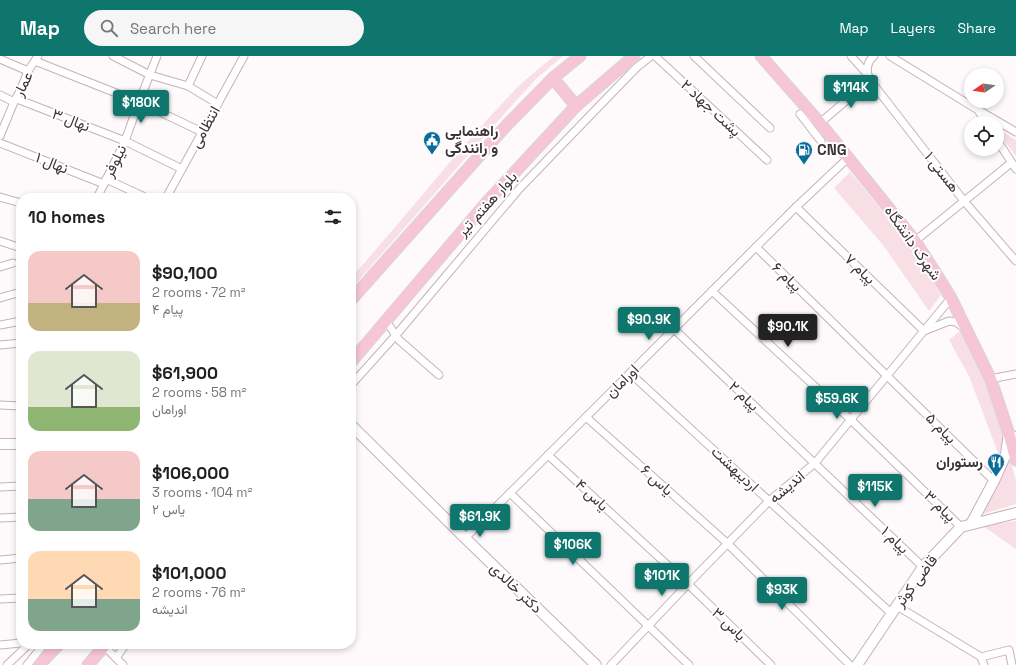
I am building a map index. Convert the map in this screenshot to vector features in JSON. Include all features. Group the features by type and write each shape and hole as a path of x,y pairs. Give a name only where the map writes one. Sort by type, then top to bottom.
{"main road":[{"path":"356,294 505,127 553,78 580,56"},
{"name":"بلوار هفتم تیر","path":"356,356 487,202 576,106 634,56"},
{"name":"شهرک دانشگاه","path":"761,56 821,121 848,158 917,239 950,298 966,331 994,378 1014,437 1016,460"},
{"path":"769,56 917,239 952,289 994,378"},
{"path":"553,78 576,106"},
{"path":"39,665 54,649"},
{"path":"88,665 101,649"}],"street":[{"path":"114,56 150,75 188,86 218,104"},
{"name":"نیلوفر","path":"100,193 125,141 157,56"},
{"path":"188,86 202,56"},
{"name":"انتظامی","path":"169,193 244,56"},
{"path":"356,379 396,335 520,188 636,68 651,56"},
{"name":"پشت جهاد ۲","path":"655,56 767,160"},
{"path":"694,56 770,128"},
{"name":"هستی ۱","path":"851,56 964,201 1016,261"},
{"path":"821,121 869,78 867,67 868,63 874,56"},
{"path":"890,56 1016,132"},
{"path":"0,59 28,71"},
{"path":"37,59 139,102 202,132"},
{"name":"عمار","path":"0,136 28,71 37,59"},
{"name":"نهال ۳","path":"0,95 125,141 182,170"},
{"path":"978,110 982,116"},
{"path":"800,114 821,141"},
{"name":"نهال ۱","path":"0,142 134,193"},
{"path":"917,239 964,201 1014,166 1004,151"},
{"name":"اورامان","path":"464,538 796,207 848,158"},
{"path":"0,197 16,202"},
{"name":"پیام ۷","path":"796,207 924,331"},
{"path":"0,241 16,246"},
{"name":"پیام ۶","path":"756,247 887,375"},
{"path":"0,267 14,263"},
{"name":"پیام ۳","path":"712,291 966,525"},
{"path":"0,298 16,293"},
{"name":"اندیشه","path":"611,665 769,501 815,463 950,298"},
{"path":"386,321 399,340 439,375"},
{"path":"924,331 949,321 956,322 966,331"},
{"path":"0,325 16,322"},
{"name":"پیام ۲","path":"674,329 815,463"},
{"path":"0,345 16,343"},
{"name":"اردیبهشت","path":"630,373 769,501 895,610 981,657"},
{"path":"994,378 1016,374"},
{"name":"پیام ۵","path":"887,375 994,481"},
{"path":"0,405 16,406"},
{"name":"یاس ۶","path":"586,417 727,543 850,665"},
{"name":"دکتر خالدی","path":"356,430 464,538 596,665"},
{"name":"قاضی کوثر","path":"857,665 923,567 966,525 994,481 1014,437"},
{"path":"0,444 16,444"},
{"name":"یاس ۴","path":"548,455 688,584"},
{"name":"پیام ۱","path":"815,463 923,567"},
{"path":"0,487 16,486"},
{"path":"510,493 689,665"},
{"path":"966,525 1016,512"},
{"path":"0,518 16,517"},
{"path":"0,560 16,558"},
{"name":"یاس ۳","path":"688,584 771,665"},
{"path":"0,599 16,598"},
{"path":"0,646 16,644"},
{"path":"7,665 24,649"},
{"path":"27,665 40,649"},
{"path":"108,649 123,665"},
{"path":"116,658 122,649"},
{"path":"984,665 981,657 1009,650 1012,665"}],"shaded area":[{"path":"554,56 563,56 537,78 514,103 356,283 356,272 490,116 527,79"},
{"path":"1004,133 1016,140 1016,156 1004,141"},
{"path":"850,172 875,201 921,263 941,295 929,311 883,245 834,188"},
{"path":"960,331 966,338 1007,438 1000,458 969,376 949,340"},
{"path":"1010,459 1016,481 1016,504 983,514"},
{"path":"1016,521 1016,549 983,526"}],"place":[{"name":"راهنمایی و رانندگی","path":"432,155"},
{"name":"CNG","path":"804,165"},
{"name":"رستوران","path":"996,477"}]}
